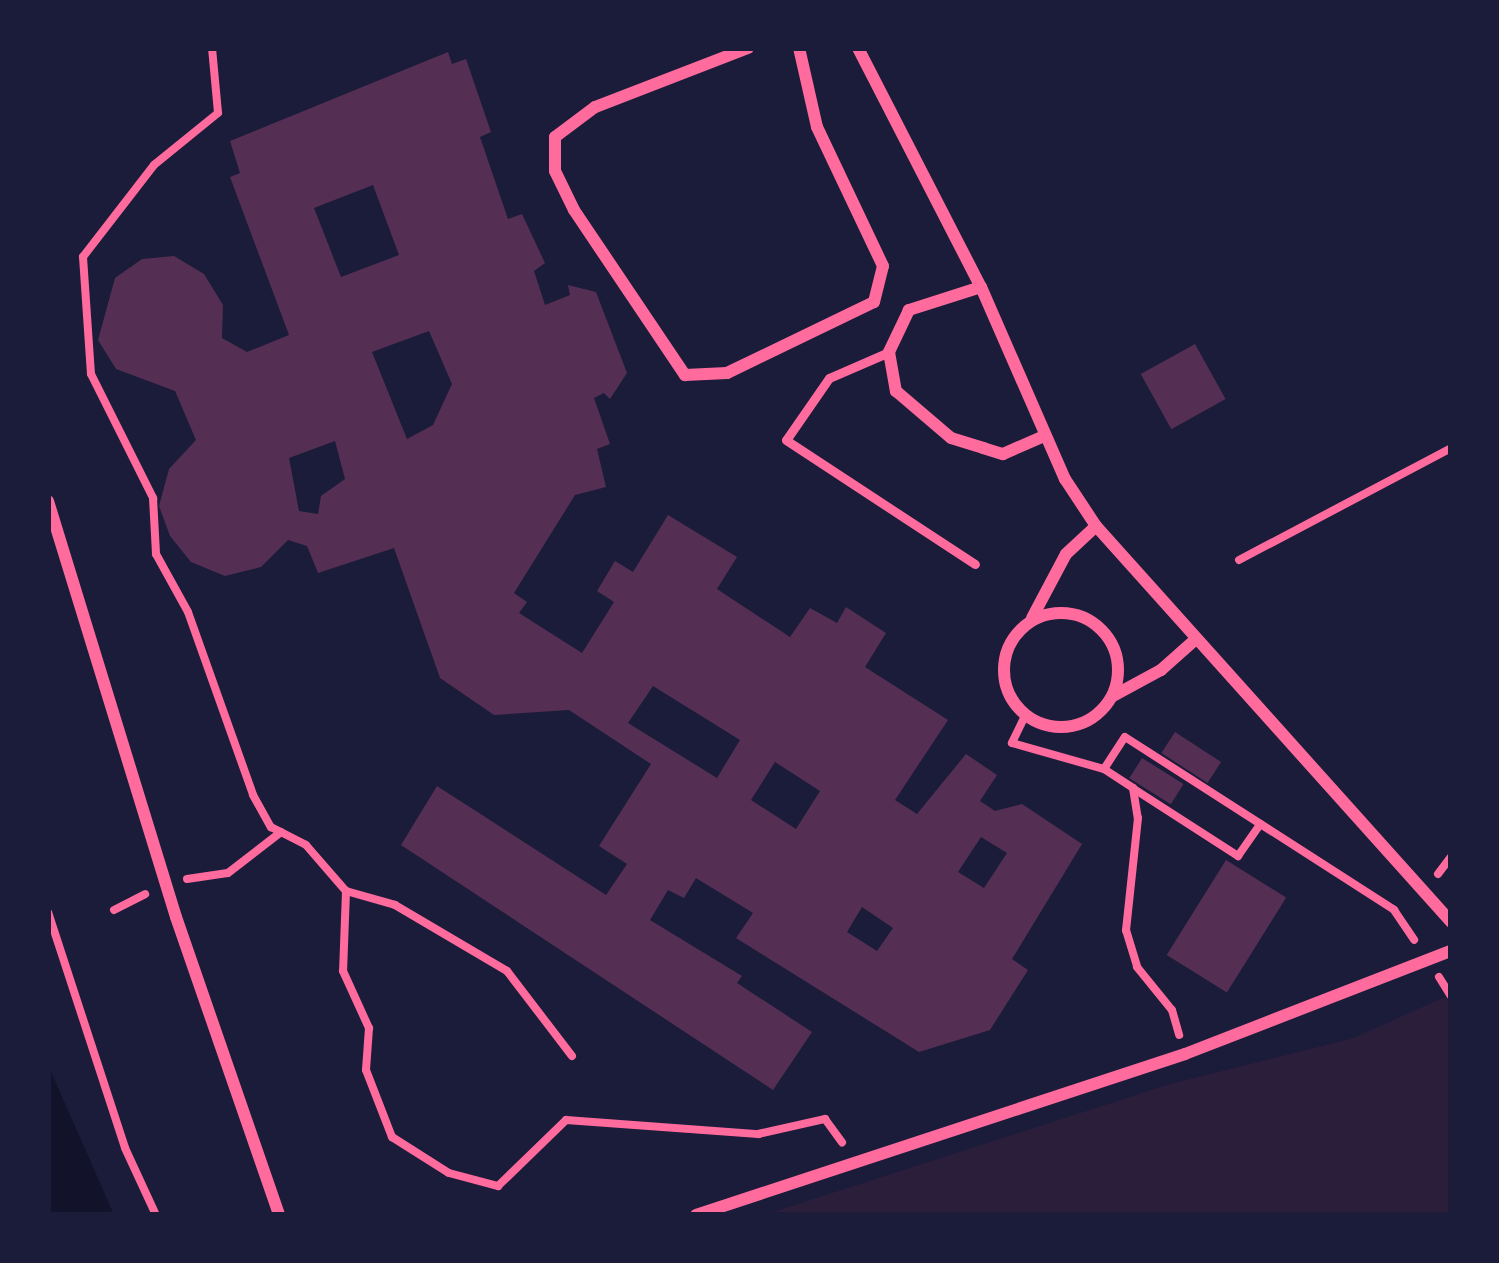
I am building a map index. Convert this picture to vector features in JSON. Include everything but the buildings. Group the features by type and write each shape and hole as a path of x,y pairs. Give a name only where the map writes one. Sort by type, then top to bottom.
{"street":[{"path":"748,48 595,107 555,137 555,171 574,210 686,375 727,374 874,302 883,266 817,127 799,48"},
{"path":"858,48 981,287 1044,436 1096,526 1451,922"},
{"path":"981,287 909,310 890,352 896,391 951,438 1003,454 1044,436"},
{"path":"48,501 167,883 280,1215"},
{"path":"1096,526 1066,554 1031,618 1006,647 1004,685 1025,716 1074,727 1113,696 1161,670 1196,639"},
{"path":"1031,618 1060,610 1089,617 1111,638 1120,667 1113,696"},
{"path":"696,1215 1185,1054 1451,951"}],"lane":[{"path":"890,352 829,378 786,440 975,564"}],"path":[{"path":"212,48 218,113 154,166 83,257 83,322 91,374 154,498 156,554 188,612 228,742 271,827 306,845 346,891 395,904 507,971 572,1056"},
{"path":"1239,560 1451,448"},
{"path":"1025,716 1012,743 1104,769 1238,856 1259,824"},
{"path":"1104,769 1125,737 1394,910 1451,996"},
{"path":"1133,788 1138,818 1126,930 1137,967 1172,1010 1185,1054"},
{"path":"114,910 167,883 228,873 281,832"},
{"path":"1433,880 1451,857"},
{"path":"346,891 343,971 369,1028 366,1070 377,1107 392,1137 430,1163 498,1186 566,1120 595,1118 758,1134 825,1119 838,1126 848,1164"},
{"path":"48,912 125,1148 156,1215"}],"shaded area":[{"path":"1451,994 1451,1215 764,1215 1170,1084 1354,1038"},
{"path":"48,1065 114,1215 48,1215"}]}
